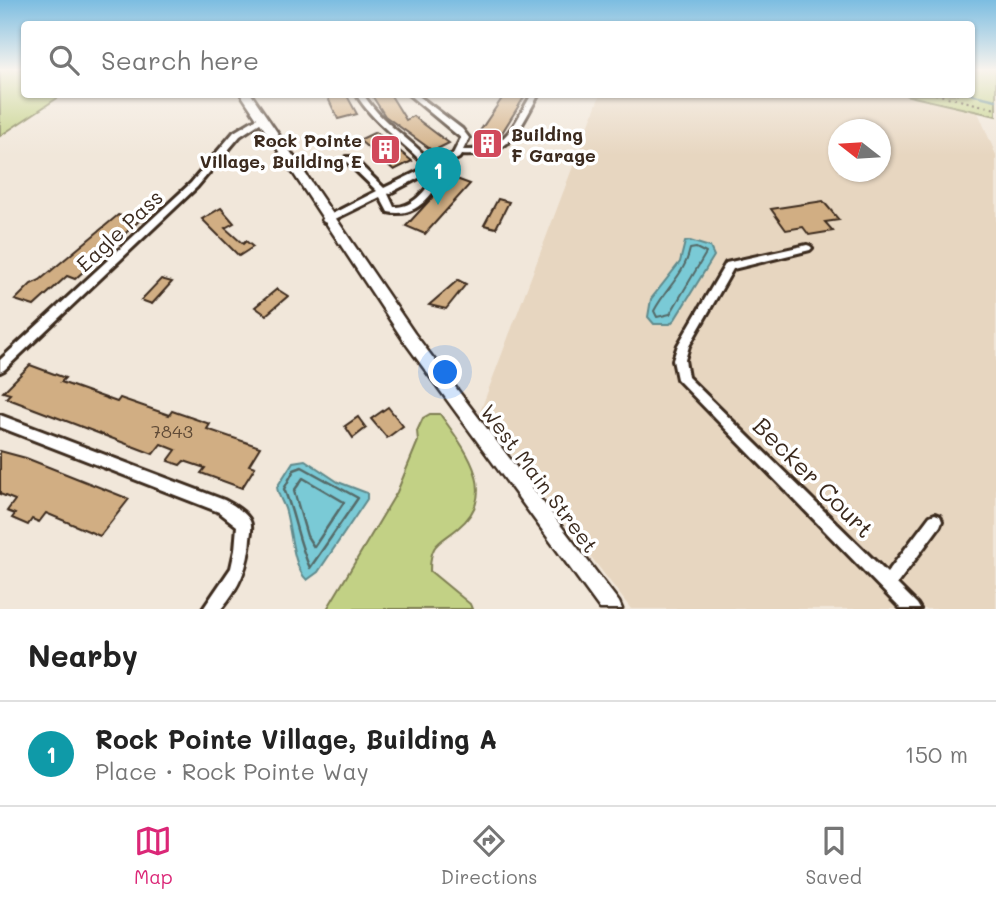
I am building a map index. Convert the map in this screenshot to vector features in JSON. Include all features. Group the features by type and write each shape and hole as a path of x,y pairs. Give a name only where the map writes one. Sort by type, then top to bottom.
{"main road":[{"name":"West Main Street","path":"249,98 327,220 409,337 612,609"}],"street":[{"path":"349,159 382,191 391,210 410,209 438,177 427,160 366,110 361,98"},
{"path":"416,98 460,131 465,138 459,152"},
{"path":"327,220 459,152 483,153 499,149 533,98"},
{"name":"Eagle Pass","path":"0,367 194,185 237,134 262,119"},
{"name":"Becker Court","path":"807,248 730,266 678,359 683,379 912,609"},
{"path":"0,421 224,507 244,523 243,560 228,589 211,609"},
{"path":"888,584 935,521"}],"path":[{"path":"952,98 996,109"}],"shaded area":[{"path":"599,98 921,98 978,112 996,155 996,609 631,609 480,412"}],"green space":[{"path":"0,97 57,98 0,136"},
{"path":"996,97 996,116 918,98"},
{"path":"430,414 440,414 459,442 468,456 478,486 477,500 471,514 434,549 430,571 470,604 472,609 327,609 397,492 418,441 417,431 423,418"}],"water":[{"path":"685,242 710,247 714,256 675,319 670,324 654,324 648,317 651,299 680,262"},
{"path":"305,460 338,482 367,493 367,499 318,572 307,580 296,558 286,512 277,487 293,462"}],"building":[{"path":"328,98 348,98 357,114 338,119"},
{"path":"374,98 392,98 406,120 413,116 449,143 433,151 385,116"},
{"path":"502,98 524,98 500,136 480,131"},
{"name":"Rock Pointe Village, Building E","path":"376,132 412,161 394,170 359,140"},
{"path":"451,177 470,184 425,234 406,226"},
{"path":"498,199 509,202 496,228 484,225"},
{"path":"823,201 839,220 825,222 833,231 809,235 803,227 786,230 771,209"},
{"path":"221,208 234,223 225,228 243,244 246,241 253,247 239,256 202,219"},
{"path":"118,215 139,221 75,279 67,276 34,306 15,300 31,284 40,280"},
{"path":"161,279 172,282 152,304 141,300"},
{"path":"458,280 466,284 446,309 429,305"},
{"path":"277,289 288,296 266,315 255,307"},
{"path":"30,365 65,378 61,382 117,402 120,398 169,415 172,411 210,424 207,429 260,447 249,465 255,467 242,488 201,473 205,468 184,461 180,465 168,461 176,450 161,444 153,454 6,398 10,394 3,392"},
{"path":"388,407 403,426 387,438 371,419"},
{"path":"358,417 366,428 353,438 345,426"},
{"path":"0,451 26,458 129,499 100,536 46,513 39,522 32,519 28,525 12,518 15,514 7,511 15,500 0,494"}],"waterway":[{"path":"985,97 996,100"}],"place":[{"name":"Building F Garage","path":"488,144"},
{"name":"Rock Pointe Village, Building E","path":"385,150"},
{"name":"Rock Pointe Village, Building A","path":"438,205"}]}
